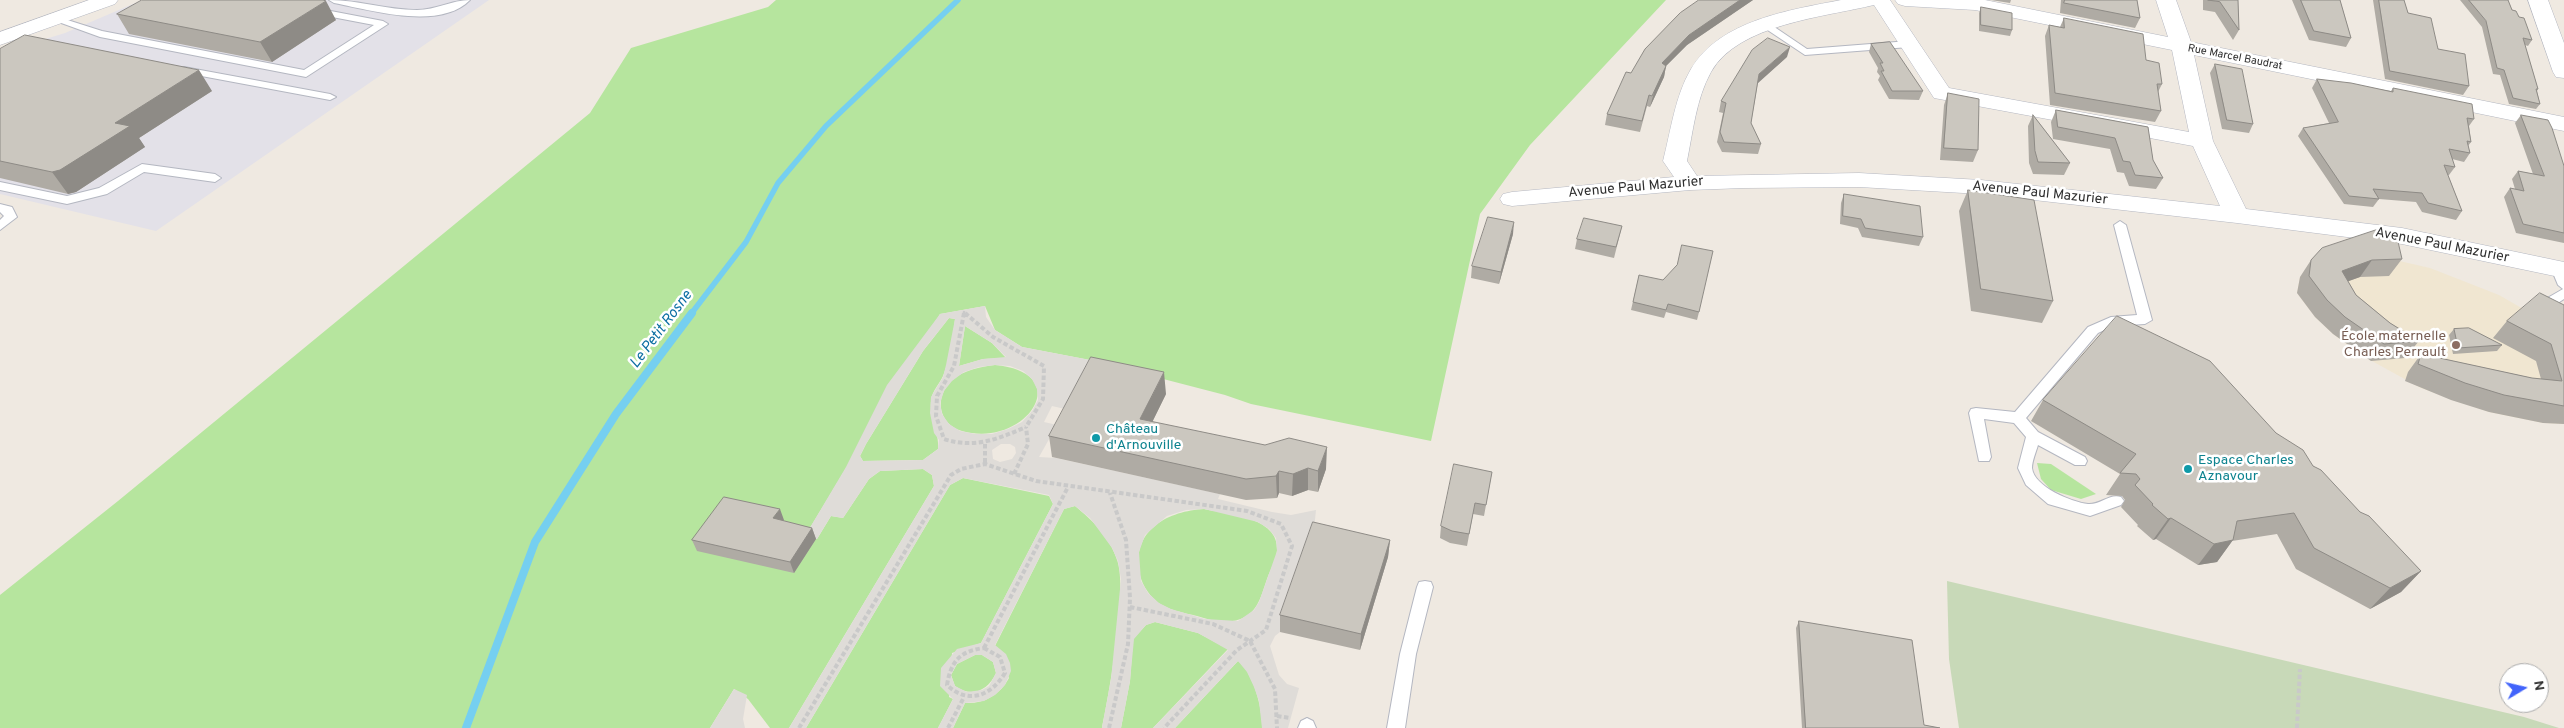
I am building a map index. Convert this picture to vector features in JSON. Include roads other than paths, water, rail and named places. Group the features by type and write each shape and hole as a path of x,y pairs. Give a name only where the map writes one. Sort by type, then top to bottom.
{"street":[{"path":"0,39 27,35 108,0"},
{"path":"1690,182 1675,161 1689,106 1701,71 1711,56 1744,34 1767,25 1871,0"},
{"path":"1880,0 1942,93 2202,141"},
{"name":"Rue Marcel Baudrat","path":"1906,0 1975,4 2564,124"},
{"path":"2166,0 2182,47 2202,141 2237,215"},
{"path":"2538,0 2564,72"},
{"name":"Avenue Paul Mazurier","path":"1512,199 1690,182 1859,180 1981,187 2237,215 2402,236 2562,274"}],"lane":[{"path":"334,0 423,15 451,9 465,0"},
{"path":"58,20 100,34 306,74 383,24 304,9"},
{"path":"1767,25 1805,52 1909,44"},
{"path":"176,68 330,97"},
{"path":"0,186 67,200 103,191 142,168 215,178"},
{"path":"0,208 8,210 11,217 0,226"},
{"path":"2018,418 2093,330 2104,322 2130,318 2145,320 2120,225"},
{"path":"2542,307 2564,293"},
{"path":"1984,457 1976,413 2018,418 2033,436 2080,461"},
{"path":"2033,436 2025,468 2031,481 2053,500 2090,510 2116,501"},
{"path":"1396,728 1408,654 1425,587"}],"waterway":[{"name":"Le Petit Rosne","path":"691,314 746,242 778,183 826,126 958,0"},
{"name":"Le Petit Rosne","path":"466,728 535,542 616,414 692,313"}],"place":[{"name":"École maternelle Charles Perrault","path":"2456,345"},
{"name":"Château d'Arnouville","path":"1096,438"},
{"name":"Espace Charles Aznavour","path":"2188,469"}]}
